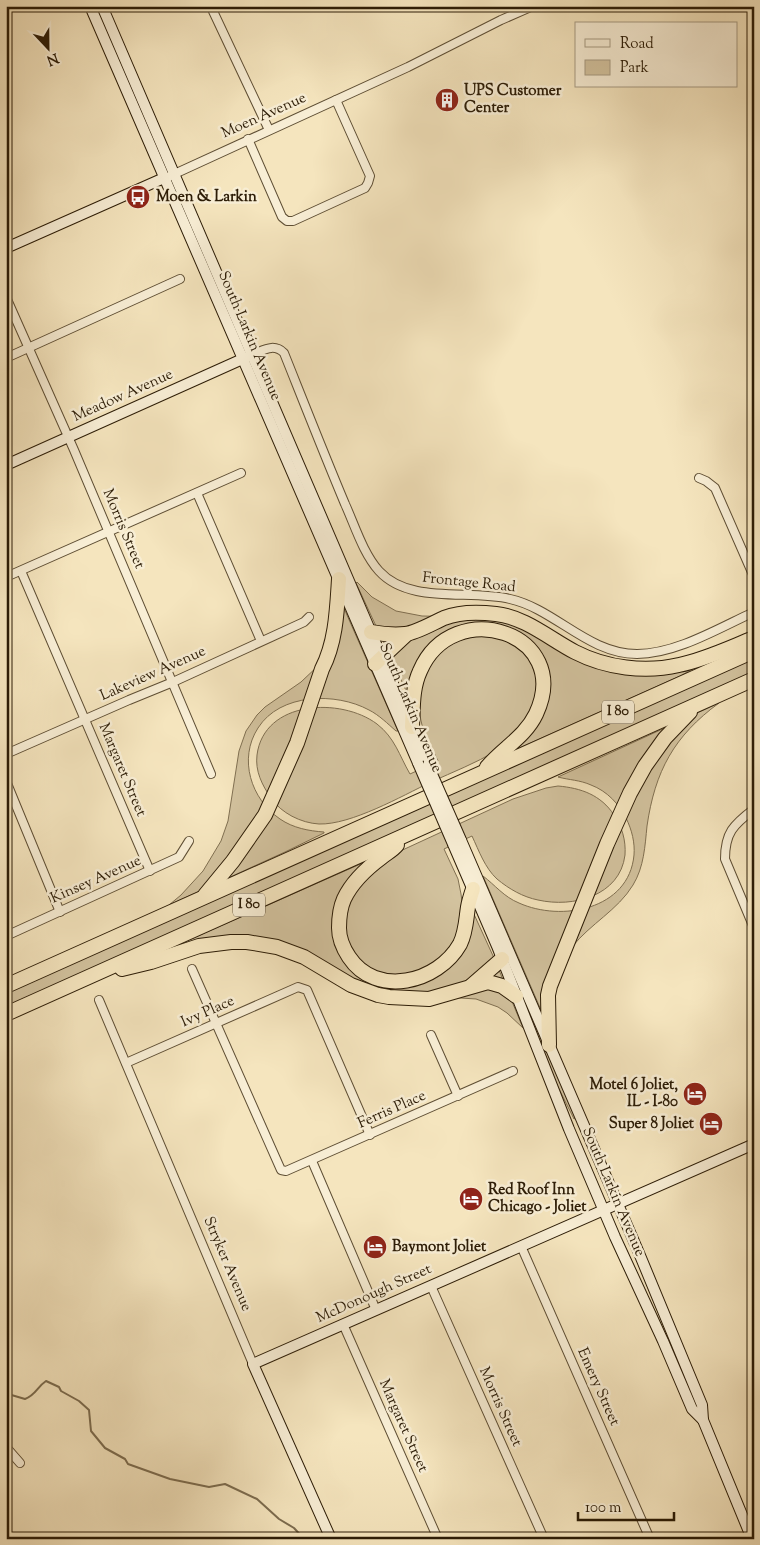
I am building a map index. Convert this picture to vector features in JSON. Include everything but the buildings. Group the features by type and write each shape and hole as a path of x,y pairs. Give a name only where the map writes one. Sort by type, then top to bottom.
{"highway":[{"path":"203,898 233,861 265,815 283,776 327,659 336,622 339,579"},
{"path":"379,661 407,634 446,617 465,614 498,614 521,621 590,658 617,666 648,669 679,665 697,660 754,638"},
{"path":"412,727 416,683 420,670 427,658 440,644 455,635 480,629 493,629 504,632 522,641 533,654 541,670 543,680 539,707 523,733 494,759 482,773"},
{"path":"371,632 407,634"},
{"name":"I 80","path":"6,986 754,651"},
{"name":"I 80","path":"6,1014 754,679"},
{"path":"549,1045 548,995 550,986 618,818 637,780 664,738 686,715 707,700"},
{"path":"409,834 381,857 351,886 344,899 340,910 339,933 345,950 355,965 370,975 389,981 410,980 435,971 445,963 460,943 465,930 473,889"},
{"path":"90,977 151,962 199,946 222,942 247,942 271,945 290,951 316,963 351,985 378,995 429,999 488,982 502,986 516,996"},
{"path":"471,986 502,959"}],"main road":[{"name":"South Larkin Avenue","path":"90,6 339,579 412,727 457,842 473,889 569,1129 692,1409 703,1420"},
{"name":"South Larkin Avenue","path":"102,6 371,632 379,661 418,763 457,842 549,1045 617,1204 702,1405 703,1420 752,1539"},
{"name":"Moen Avenue","path":"6,248 164,178"},
{"name":"Meadow Avenue","path":"6,465 253,354"},
{"name":"McDonough Street","path":"253,1364 754,1144"},
{"name":"Stryker Avenue","path":"253,1364 331,1539"}],"street":[{"name":"Moen Avenue","path":"164,178 336,100 533,6"},
{"path":"212,9 269,130"},
{"path":"248,139 282,217 288,221 293,221 364,188 368,183 370,176 336,100"},
{"path":"6,358 180,279"},
{"name":"Morris Street","path":"6,297 212,774"},
{"name":"Frontage Road","path":"253,354 274,347 280,348 284,353 369,558 385,576 399,586 423,592 483,595 510,599 542,612 581,636 602,646 612,650 635,654 673,648 754,612"},
{"path":"6,577 241,473"},
{"path":"699,478 715,488 754,577"},
{"path":"197,493 261,641"},
{"name":"Margaret Street","path":"21,571 150,871"},
{"name":"Lakeview Avenue","path":"6,754 173,682 304,622 309,617"},
{"path":"6,781 60,912"},
{"path":"754,810 737,823 728,836 725,848 725,860 754,928"},
{"name":"Kinsey Avenue","path":"6,936 179,857 189,841"},
{"path":"192,969 217,1023"},
{"name":"Ivy Place","path":"126,1063 301,987 307,990 370,1135"},
{"name":"Stryker Avenue","path":"99,1000 253,1364"},
{"name":"Ferris Place","path":"217,1023 282,1170 289,1171 513,1071"},
{"path":"431,1035 458,1096"},
{"path":"312,1161 376,1310"},
{"name":"Emery Street","path":"521,1246 650,1539"},
{"name":"Morris Street","path":"431,1286 544,1539"},
{"name":"Margaret Street","path":"343,1324 438,1539"},
{"path":"6,1447 20,1463"}],"green space":[{"path":"357,582 372,597 396,611 422,616 476,617 508,620 588,662 700,665 680,676 508,753 546,693 523,637 449,634 409,697"},
{"path":"343,606 398,731 369,710 341,700 309,699 294,702 268,716 258,728 249,752 251,778 255,790 270,811 280,819 296,827 324,833 169,905 203,871 221,841 228,821 239,751 246,731 265,707 301,682 320,664"},
{"path":"479,635 503,639 520,648 531,662 537,679 536,695 528,717 510,739 496,751 391,802 346,820 319,824 305,822 286,813 275,803 262,783 257,767 257,755 263,737 274,723 289,714 306,709 325,707 344,710 362,715 377,724 392,741 410,774 438,761 422,725 419,705 422,684 430,666 443,650 456,642"},
{"path":"754,657 754,674 6,1008 6,992 66,965 77,962 81,958"},
{"path":"719,703 690,728 669,756 661,772 651,806 642,864 633,885 620,902 587,931 571,949 544,1009 541,1010 483,876 509,898 536,909 573,911 590,907 606,899 620,888 629,874 634,850 633,836 628,823 616,803 607,794 583,782 558,777"},
{"path":"558,786 582,791 597,798 609,808 619,824 624,839 625,855 621,869 605,889 593,896 566,902 552,902 527,897 506,886 493,875 472,836 444,849 458,879 463,910 455,943 439,961 417,972 396,975 377,972 358,960 345,937 346,907 359,884 396,853 513,799"},
{"path":"374,858 336,914 360,974 432,977 473,912 523,1028 498,1007 476,999 384,993 280,944 157,954"},
{"path":"516,983 518,983 576,1118 574,1119 555,1081"}],"waterway":[{"path":"6,1390 8,1394 25,1399 32,1395 46,1381 59,1387 61,1391 79,1401 89,1410 91,1431 105,1448 125,1459 128,1464 170,1479 209,1487 225,1484 257,1499 279,1519 294,1528 304,1539"}],"place":[{"name":"UPS Customer Center","path":"447,100"},
{"name":"Moen & Larkin","path":"138,197"},
{"name":"Motel 6 Joliet, IL - I-80","path":"695,1094"},
{"name":"Super 8 Joliet","path":"711,1124"},
{"name":"Red Roof Inn Chicago - Joliet","path":"471,1199"},
{"name":"Baymont Joliet","path":"375,1247"}]}
